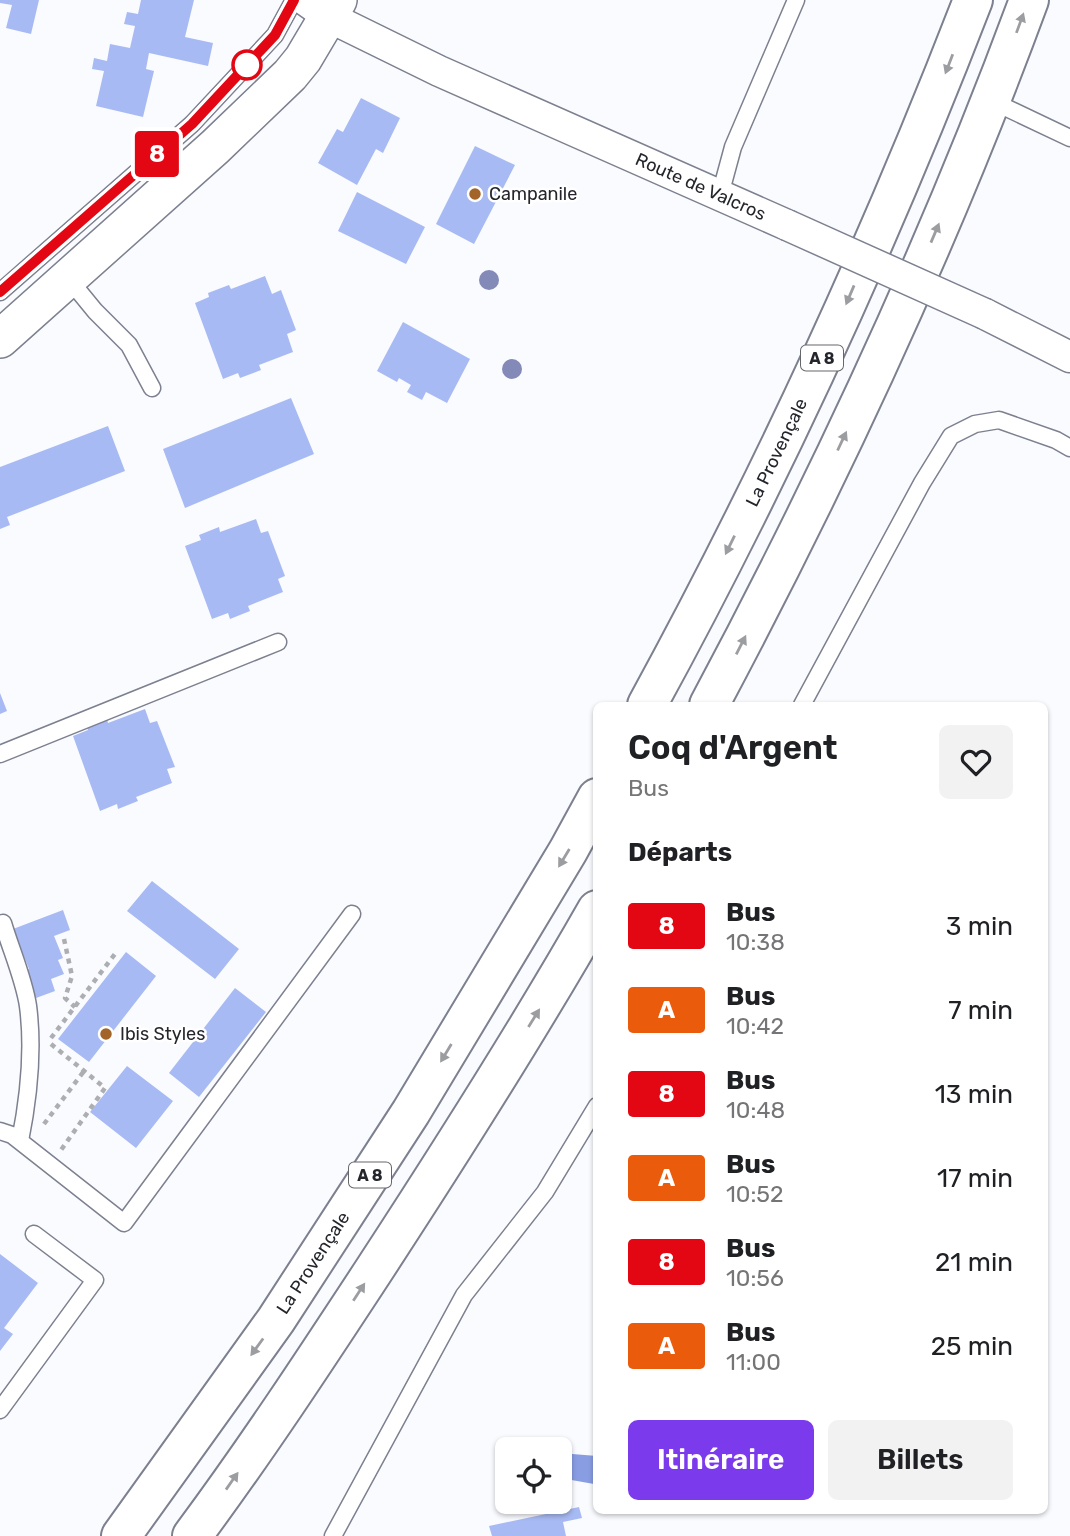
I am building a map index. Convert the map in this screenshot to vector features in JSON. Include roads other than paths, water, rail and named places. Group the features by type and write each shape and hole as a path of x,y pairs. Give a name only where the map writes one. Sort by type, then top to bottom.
{"highway":[{"name":"La Provençale","path":"649,702 686,634 820,363 939,89 974,0"},
{"path":"711,702 837,452 898,320 992,101 1029,0"},
{"name":"La Provençale","path":"121,1536 276,1320 411,1112 593,805"},
{"path":"192,1536 289,1400 392,1242 534,1019 593,917"}],"street":[{"name":"Route de Valcros","path":"324,6 439,71 985,314 1070,357"},
{"path":"0,339 215,147 282,83 303,59 324,6"}],"lane":[{"path":"0,292 192,124 275,35 294,0"},
{"path":"720,195 733,147 796,0"},
{"path":"992,101 1070,138"},
{"path":"68,278 95,311 129,345 152,388"},
{"path":"804,702 922,483 951,436 975,424 999,421 1056,440 1070,448"},
{"path":"0,754 278,642"},
{"path":"0,1131 12,1135 124,1223 352,914"},
{"path":"3,923 28,1004 32,1054 23,1144"},
{"path":"333,1536 464,1295 545,1192 593,1113"},
{"path":"0,1410 94,1280 34,1234"}],"water":[{"path":"572,1454 593,1456 593,1484 572,1480"}],"place":[{"name":"Campanile","path":"475,194"},
{"name":"Ibis Styles","path":"106,1034"}]}
